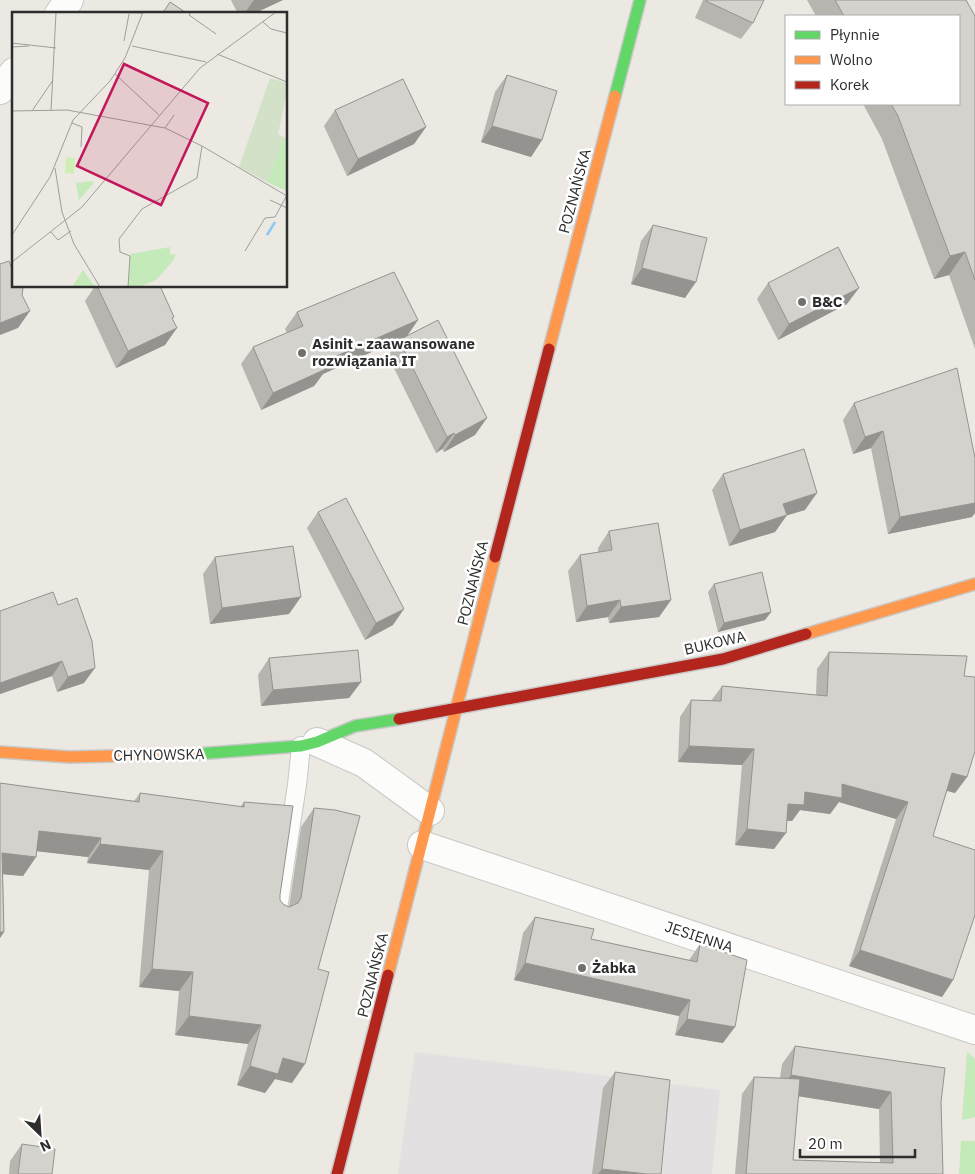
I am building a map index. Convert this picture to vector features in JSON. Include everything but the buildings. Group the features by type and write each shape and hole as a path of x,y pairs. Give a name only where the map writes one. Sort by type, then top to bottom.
{"street":[{"path":"60,12 69,0"},
{"name":"POZNAŃSKA","path":"336,1174 640,0"},
{"path":"0,90 12,75"},
{"name":"BUKOWA","path":"457,708 723,659 975,584"},
{"name":"CHYNOWSKA","path":"0,752 69,757 211,754 309,744 355,726 457,708"},
{"name":"CHYNOWSKA","path":"309,744 364,763 430,811"},
{"name":"JESIENNA","path":"422,845 975,1030"}],"lane":[{"path":"277,915 297,785 309,744"}],"shaded area":[{"path":"415,1052 720,1090 712,1174 398,1174"}],"green space":[{"path":"967,1052 975,1059 975,1117 962,1120"},
{"path":"961,1141 975,1141 975,1174 959,1174"}],"traffic: fast":[{"path":"615,96 640,0"},
{"path":"196,754 301,746 317,742 355,726 399,719"}],"traffic: slow":[{"path":"549,349 615,96"},
{"path":"388,975 495,557"},
{"path":"806,634 975,584"},
{"path":"0,752 69,757 196,754"}],"traffic: jam":[{"path":"495,557 549,349"},
{"path":"399,719 723,659 806,634"},
{"path":"337,1174 388,975"}],"place":[{"name":"B&C","path":"802,302"},
{"name":"Asinit - zaawansowane rozwiązania IT","path":"302,353"},
{"name":"Żabka","path":"582,968"}]}
